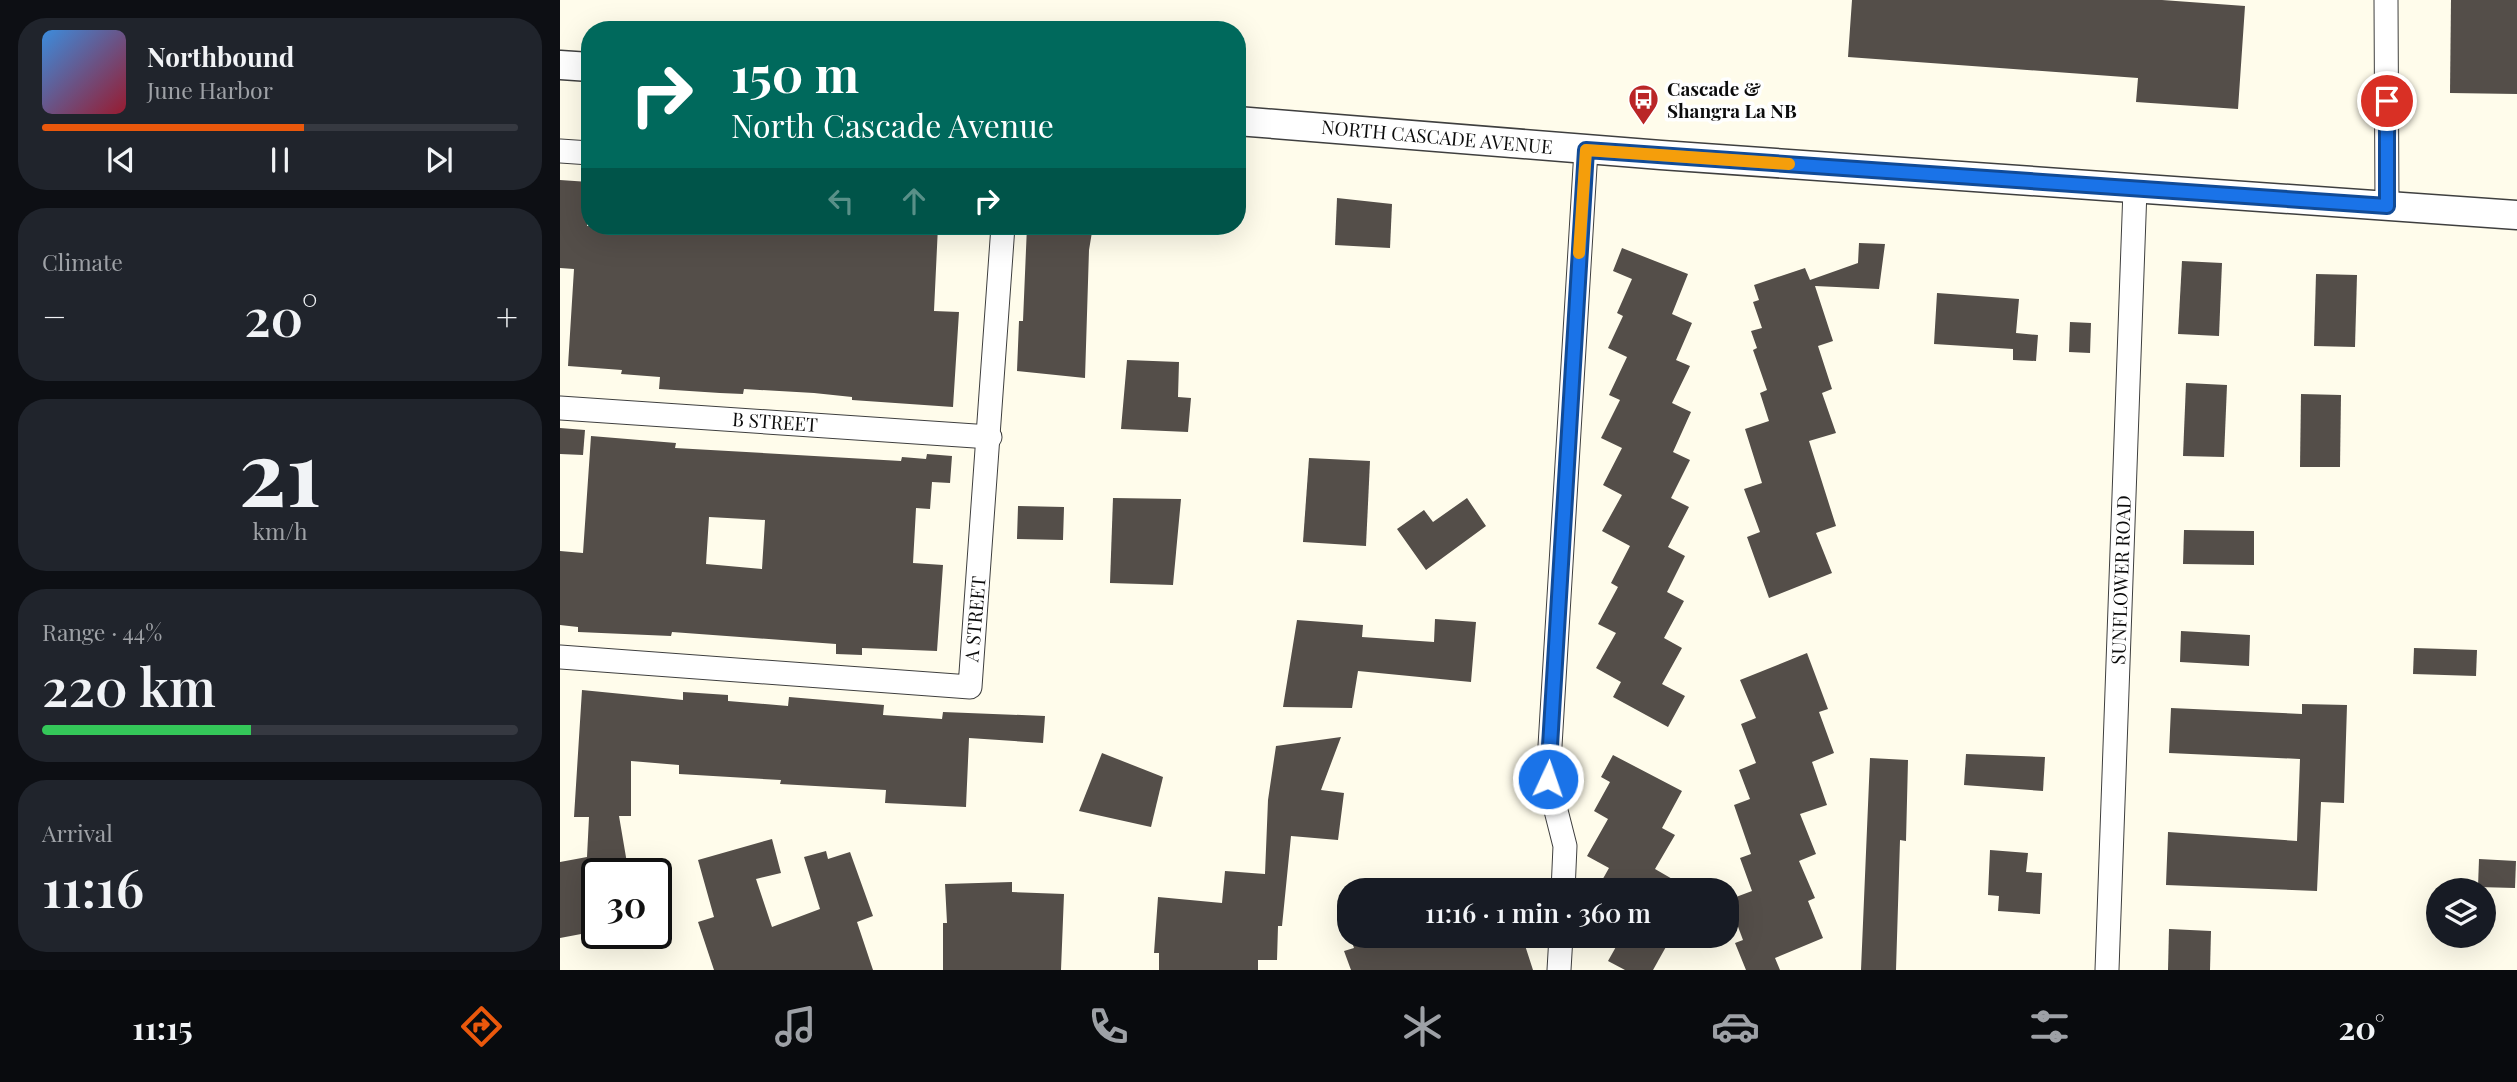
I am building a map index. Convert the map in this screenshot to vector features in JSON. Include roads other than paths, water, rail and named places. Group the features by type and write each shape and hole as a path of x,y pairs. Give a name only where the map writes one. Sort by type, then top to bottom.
{"street":[{"path":"2386,0 2387,206"},
{"path":"560,65 581,66"},
{"name":"NORTH CASCADE AVENUE","path":"1246,122 1586,150 2517,215"},
{"path":"1564,878 1565,846 1548,779 1586,150"},
{"path":"560,151 581,152"},
{"name":"SUNFLOWER ROAD","path":"2107,970 2135,189"},
{"name":"A STREET","path":"560,657 970,687 1002,235"},
{"name":"B STREET","path":"560,408 990,437"},
{"path":"1559,970 1560,948"}],"place":[{"name":"Cascade & Shangra La NB","path":"1644,127"}]}
